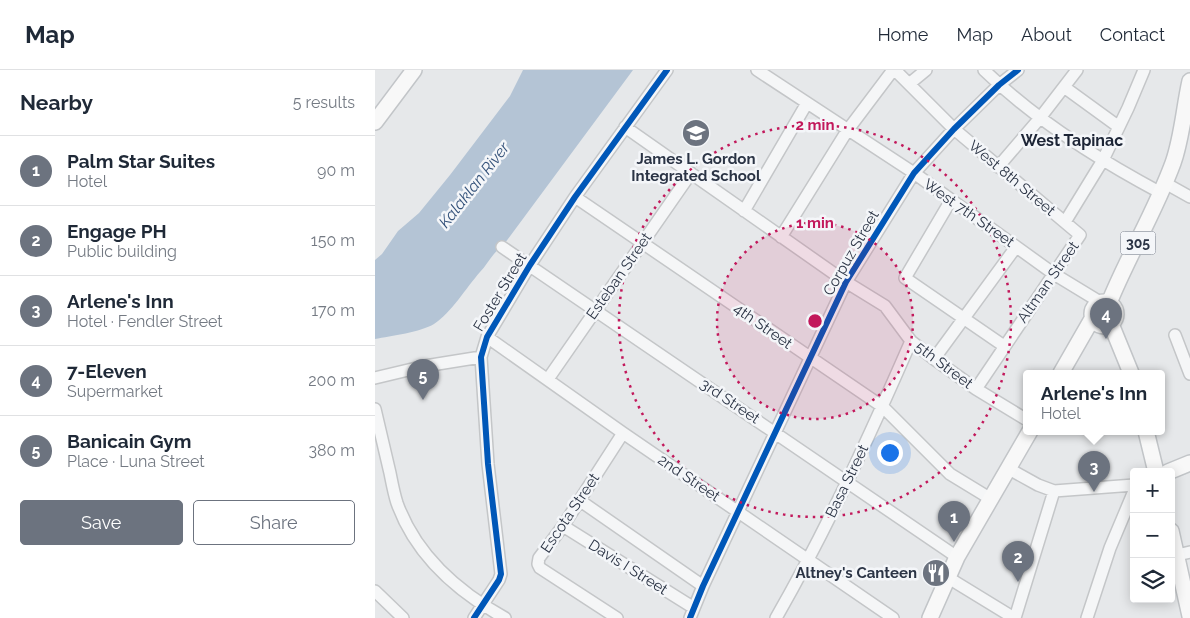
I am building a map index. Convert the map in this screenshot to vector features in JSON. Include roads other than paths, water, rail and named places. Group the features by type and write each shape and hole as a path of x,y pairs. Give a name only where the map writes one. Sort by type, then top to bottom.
{"main road":[{"path":"375,122 414,70"},
{"name":"305","path":"1092,319 1093,307 1104,303 1163,188 1174,161 1190,81"},
{"path":"1104,303 1115,308 1116,315 1111,324"},
{"path":"1063,370 1092,319 1100,326 1111,324"},
{"path":"1111,324 1130,370"},
{"path":"930,618 957,556 1028,435"},
{"path":"1147,435 1155,468"},
{"path":"1175,469 1190,463"},
{"path":"1175,538 1184,554 1190,616"}],"street":[{"name":"Foster Street","path":"474,618 501,574 488,464 481,357 487,337 530,265 575,197 667,70"},
{"name":"West 8th Street","path":"894,70 954,129 1065,222"},
{"path":"781,237 847,131 894,70"},
{"path":"909,84 926,70"},
{"path":"984,70 999,85 1041,118 1103,160 1163,188 1190,197"},
{"name":"Corpuz Street","path":"692,613 846,282 914,173 954,129 999,85 1018,70"},
{"path":"998,167 1041,118 1077,70"},
{"name":"Altman Street","path":"976,389 1080,236 1065,222 1103,160 1143,70"},
{"name":"West 7th Street","path":"762,71 847,131 914,173 1054,274 1104,303"},
{"path":"1064,87 1119,127"},
{"path":"744,210 807,104"},
{"name":"5th Street","path":"625,127 846,282 885,306 911,341 976,389 1023,418"},
{"name":"Esteban Street","path":"548,379 594,310 691,173"},
{"name":"4th Street","path":"575,197 883,407 950,474 991,499"},
{"path":"951,200 905,276 907,280 1005,346"},
{"name":"3rd Street","path":"502,247 957,556"},
{"path":"934,359 1017,247"},
{"path":"1175,335 1190,371"},
{"name":"2nd Street","path":"487,337 623,433 893,618"},
{"name":"Basa Street","path":"775,618 808,561 883,407 911,341"},
{"path":"375,378 425,366 481,357"},
{"path":"375,409 397,503 418,545 435,566 482,605 505,618"},
{"name":"Escota Street","path":"617,618 540,568 538,564 539,558 563,526 623,433"},
{"path":"1009,469 1038,485 1054,491 1130,485"},
{"path":"947,577 1014,618 1054,491"},
{"path":"579,500 703,586"},
{"path":"1087,618 1110,548 1130,500"},
{"name":"Davis I Street","path":"563,526 692,613"},
{"path":"375,591 403,618"}],"water":[{"name":"Kalaklan River","path":"523,70 633,70 502,247 493,255 446,313 428,327 375,339 375,260 382,254 398,231 419,213 450,175 510,96"}],"place":[{"name":"James L. Gordon Integrated School","path":"696,133"},
{"name":"7-Eleven","path":"1106,339"},
{"name":"Banicain Gym","path":"423,400"},
{"name":"Arlene's Inn","path":"1094,492"},
{"name":"Palm Star Suites","path":"954,542"},
{"name":"Altney's Canteen","path":"936,573"},
{"name":"Engage PH","path":"1018,582"}],"district":[{"name":"West Tapinac","path":"1072,140"}]}
